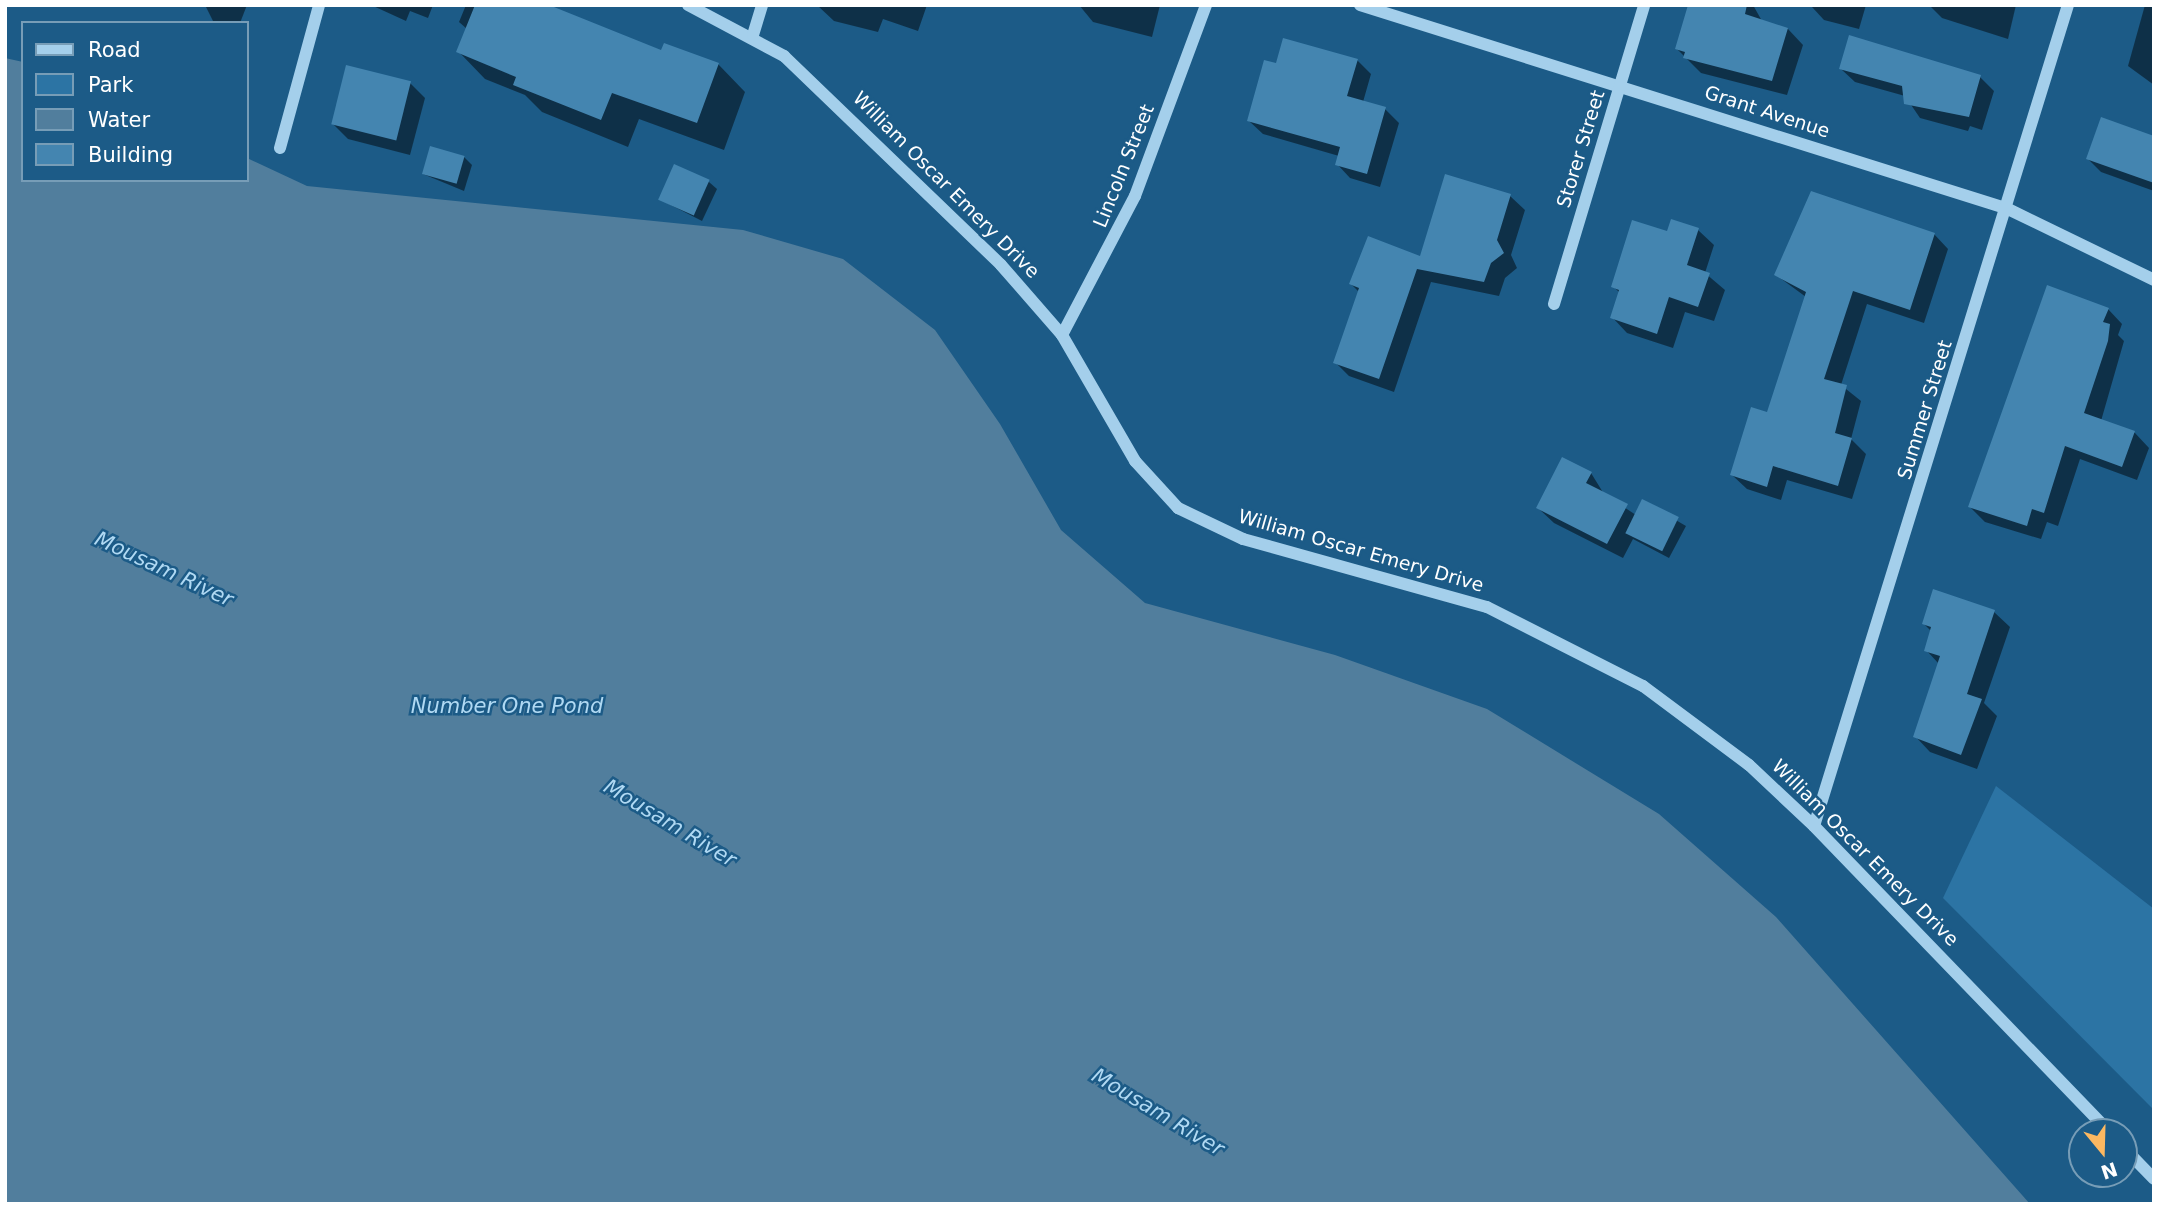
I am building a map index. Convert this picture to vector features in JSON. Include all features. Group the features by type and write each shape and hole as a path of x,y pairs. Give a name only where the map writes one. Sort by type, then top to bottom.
{"street":[{"path":"280,148 320,5"},
{"name":"William Oscar Emery Drive","path":"688,5 753,34 846,111 1062,335 1135,461 1178,508 1243,539 1430,587 1544,632 1679,711 1814,826 2096,1118"},
{"path":"753,34 762,5"},
{"name":"Lincoln Street","path":"1062,335 1135,196 1206,5"},
{"name":"Grant Avenue","path":"1360,5 2008,209 2154,280"},
{"name":"Storer Street","path":"1554,304 1644,5"},
{"name":"Summer Street","path":"1814,826 2008,209 2068,5"},
{"path":"2138,1162 2154,1179"}],"green space":[{"path":"1996,786 2154,909 2154,1110 1943,898"}],"water":[{"name":"Number One Pond","path":"5,58 21,62 21,182 248,182 248,158 307,186 743,230 843,259 935,330 1000,424 1061,530 1145,603 1335,655 1487,709 1659,814 1776,917 2030,1204 5,1204"}],"building":[{"path":"475,5 549,5 661,50 664,43 719,63 697,123 612,93 601,120 513,85 516,77 456,52"},
{"path":"1688,5 1747,5 1745,14 1788,28 1772,81 1683,58 1685,52 1675,49"},
{"path":"1849,35 1981,75 1969,117 1904,104 1902,86 1839,69"},
{"path":"1283,38 1358,59 1347,96 1386,107 1367,174 1335,165 1340,147 1247,121 1264,60 1276,63"},
{"path":"346,65 411,81 396,140 331,124"},
{"path":"2101,117 2154,136 2154,183 2086,159"},
{"path":"430,146 465,156 457,184 422,174"},
{"path":"674,164 710,180 694,215 658,200"},
{"path":"1445,174 1511,194 1497,240 1504,253 1491,263 1484,282 1417,269 1379,379 1333,363 1359,288 1349,284 1368,236 1420,256"},
{"path":"1811,191 1935,233 1910,310 1853,291 1824,379 1847,385 1835,433 1852,438 1838,486 1773,466 1767,487 1730,475 1751,407 1767,412 1806,292 1774,275"},
{"path":"1671,219 1699,228 1687,265 1710,273 1698,307 1669,297 1657,334 1610,318 1619,290 1611,287 1632,220 1667,231"},
{"path":"2047,285 2109,308 2103,322 2110,324 2108,341 2084,413 2135,431 2122,467 2065,446 2044,513 2032,509 2027,526 1968,507"},
{"path":"1562,457 1592,472 1586,483 1628,504 1607,544 1536,508"},
{"path":"1642,499 1679,517 1662,551 1625,533"},
{"path":"1933,589 1995,610 1967,694 1982,699 1961,755 1913,737 1940,656 1924,651 1931,627 1922,624"}],"water label":[{"name":"Mousam River","path":"164,569"},
{"name":"Mousam River","path":"670,823"},
{"name":"Mousam River","path":"1158,1112"}]}
